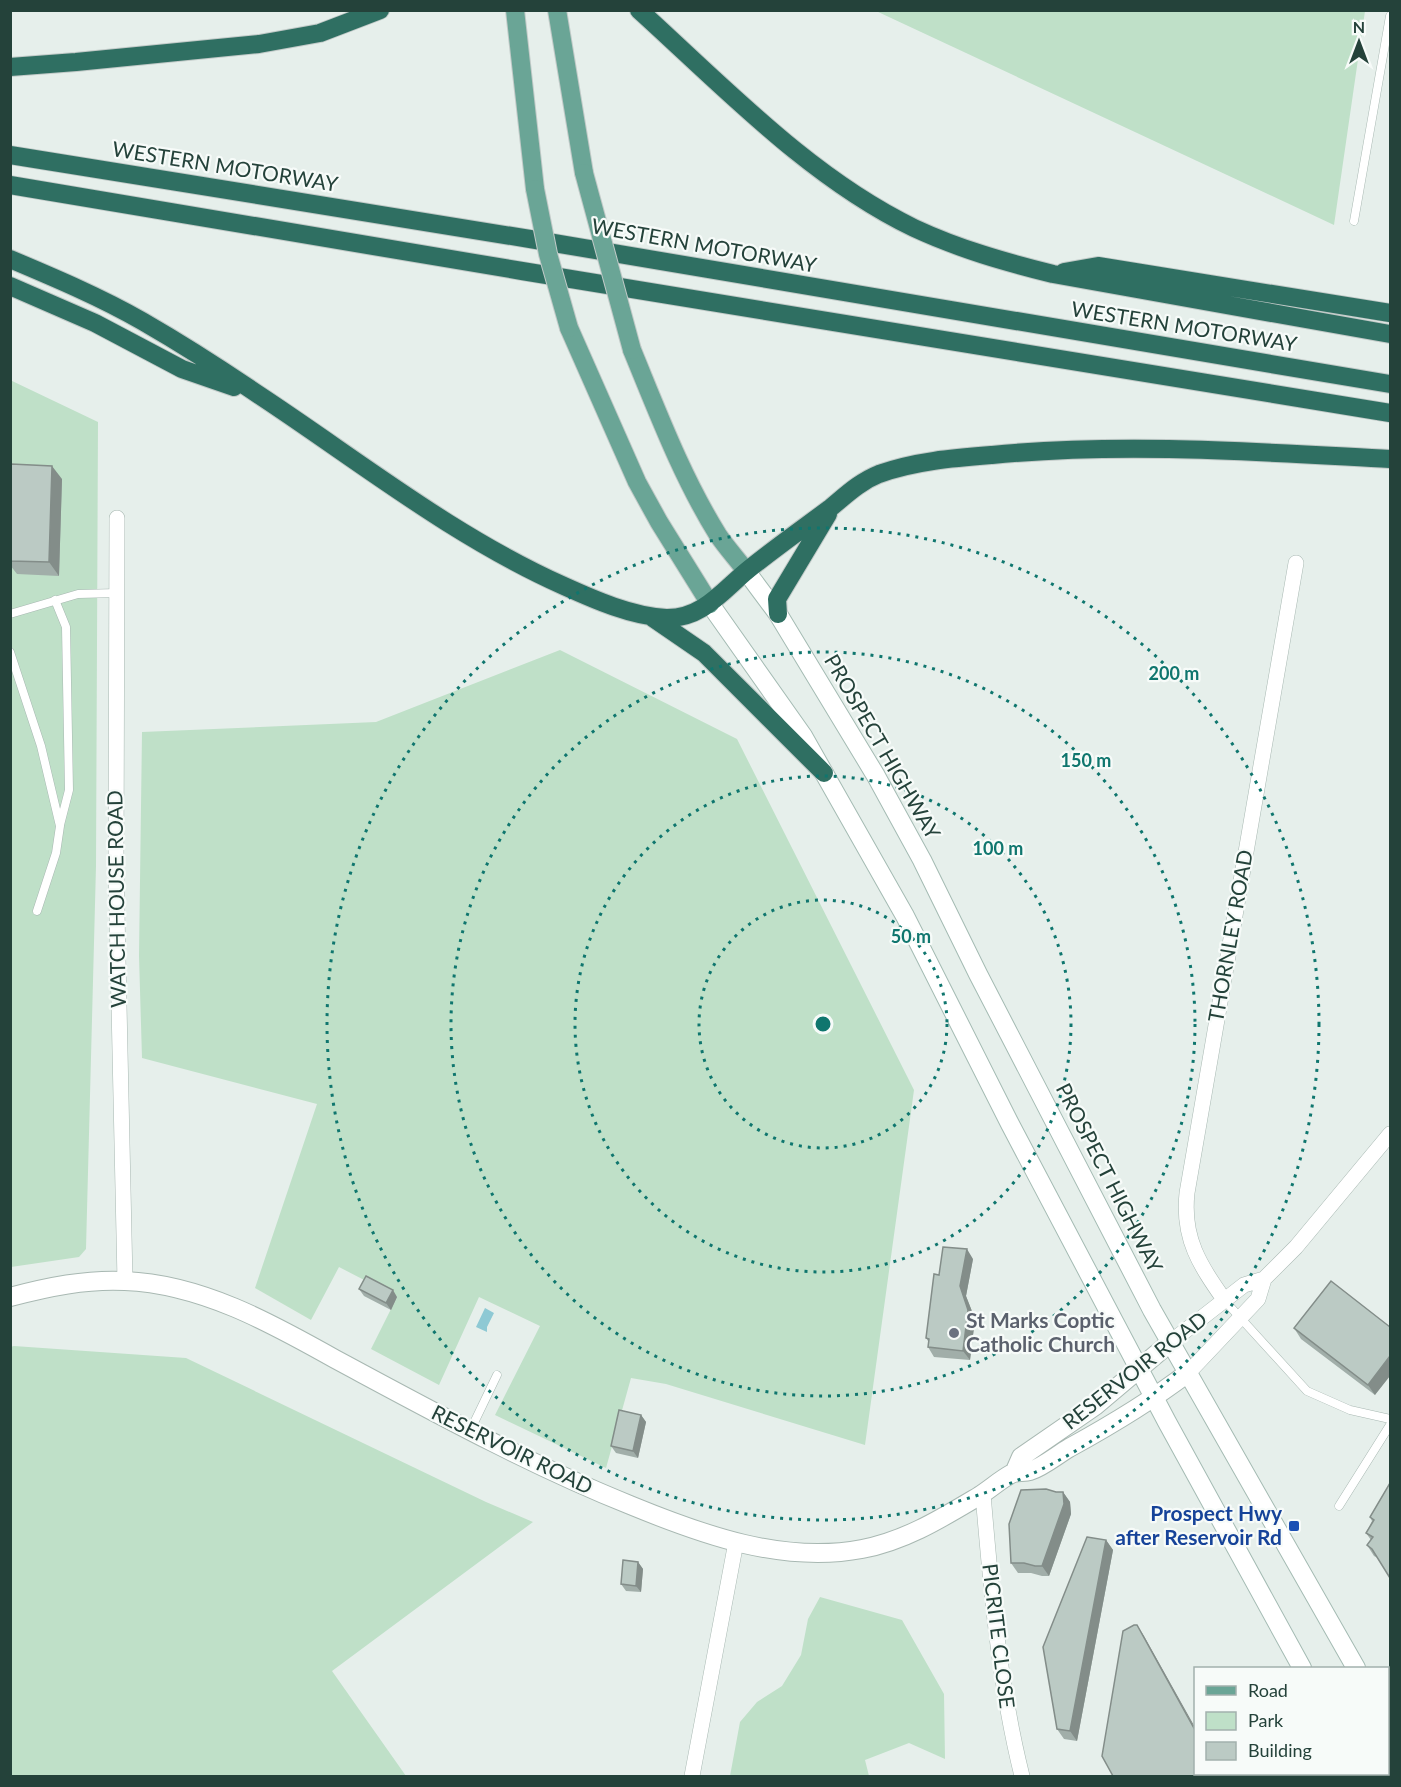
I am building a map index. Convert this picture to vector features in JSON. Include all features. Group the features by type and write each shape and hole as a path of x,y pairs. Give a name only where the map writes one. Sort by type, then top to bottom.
{"highway":[{"path":"10,67 259,44 320,33 380,10"},
{"path":"639,10 758,118 826,175 913,227 954,245 998,260 1053,274 1390,334"},
{"name":"WESTERN MOTORWAY","path":"10,155 518,237 1390,384"},
{"path":"10,185 1390,413"},
{"path":"10,259 58,279 140,320 261,396 474,541 532,572 598,601 668,618 696,612 710,604 747,571 854,487 908,466 947,459 1027,451 1107,448 1390,459"},
{"path":"1053,274 1098,266 1390,313"},
{"path":"10,286 95,323 182,369 261,396"},
{"path":"778,614 777,599 833,505"},
{"path":"649,615 704,653 824,773"}],"main road":[{"path":"515,10 535,189 548,254 569,328 637,482 710,604 803,736 824,773 904,916 1010,1124 1155,1398 1301,1667"},
{"name":"PROSPECT HIGHWAY","path":"557,10 584,174 632,351 691,486 719,536 778,614 876,776 922,860 978,974 1147,1299 1355,1667"},
{"name":"RESERVOIR ROAD","path":"10,1297 58,1286 125,1281 189,1292 259,1319 469,1432 600,1493 736,1542 801,1553 861,1549 892,1541 927,1526 1014,1473 1031,1471 1155,1398 1189,1372"},
{"name":"RESERVOIR ROAD","path":"1014,1473 1021,1457 1095,1406 1172,1341"}],"street":[{"name":"WATCH HOUSE ROAD","path":"117,518 116,867 125,1281"},
{"name":"THORNLEY ROAD","path":"1225,1301 1192,1247 1187,1229 1186,1202 1296,563"},
{"name":"RESERVOIR ROAD","path":"1189,1372 1258,1299 1264,1279 1296,1247 1390,1134"},
{"name":"RESERVOIR ROAD","path":"1172,1341 1244,1285 1264,1279"},
{"name":"PICRITE CLOSE","path":"982,1494 998,1654 1011,1732 1022,1776"},
{"path":"692,1776 736,1542"}],"lane":[{"path":"1354,221 1390,16"},
{"path":"10,614 78,594 117,593"},
{"path":"37,911 56,853 69,790 66,627 55,600"},
{"path":"10,652 41,746 60,826"},
{"path":"1225,1301 1307,1391 1350,1410 1390,1419"},
{"path":"469,1432 497,1375"},
{"path":"1339,1506 1390,1425"}],"green space":[{"path":"876,11 1365,11 1334,225"},
{"path":"10,380 98,422 96,866 86,1249 79,1257 11,1267"},
{"path":"560,650 737,739 914,1090 865,1445 666,1384 631,1378 606,1468 495,1415 540,1326 479,1297 439,1385 371,1349 397,1297 339,1267 311,1320 255,1288 317,1104 142,1058 139,956 142,732 376,722"},
{"path":"10,1347 186,1358 486,1502 533,1522 332,1671 406,1776 11,1776"},
{"path":"820,1597 902,1620 944,1694 945,1759 909,1743 865,1760 869,1776 730,1776 740,1722 757,1702 782,1686 801,1655 808,1619"}],"water":[{"path":"485,1308 494,1313 487,1332 476,1327"}],"building":[{"path":"11,464 52,466 49,562 10,561"},
{"path":"943,1247 967,1249 960,1286 968,1310 963,1351 928,1347 929,1339 926,1338 934,1274 939,1275"},
{"path":"366,1276 393,1290 386,1303 359,1289"},
{"path":"1331,1281 1390,1327 1390,1356 1368,1385 1294,1328"},
{"path":"619,1410 641,1415 633,1451 611,1446"},
{"path":"1390,1483 1390,1578 1372,1549 1367,1545 1373,1537 1366,1533 1374,1520 1370,1517"},
{"path":"1046,1489 1063,1492 1064,1504 1042,1566 1011,1563 1009,1524 1021,1490"},
{"path":"1087,1537 1106,1540 1070,1731 1057,1729 1043,1647"},
{"path":"623,1560 638,1562 636,1586 621,1584"},
{"path":"1137,1625 1194,1728 1194,1775 1226,1776 1113,1776 1102,1756 1123,1631"}],"place":[{"name":"St Marks Coptic Catholic Church","path":"954,1333"},
{"name":"Prospect Hwy after Reservoir Rd","path":"1294,1526"}]}
